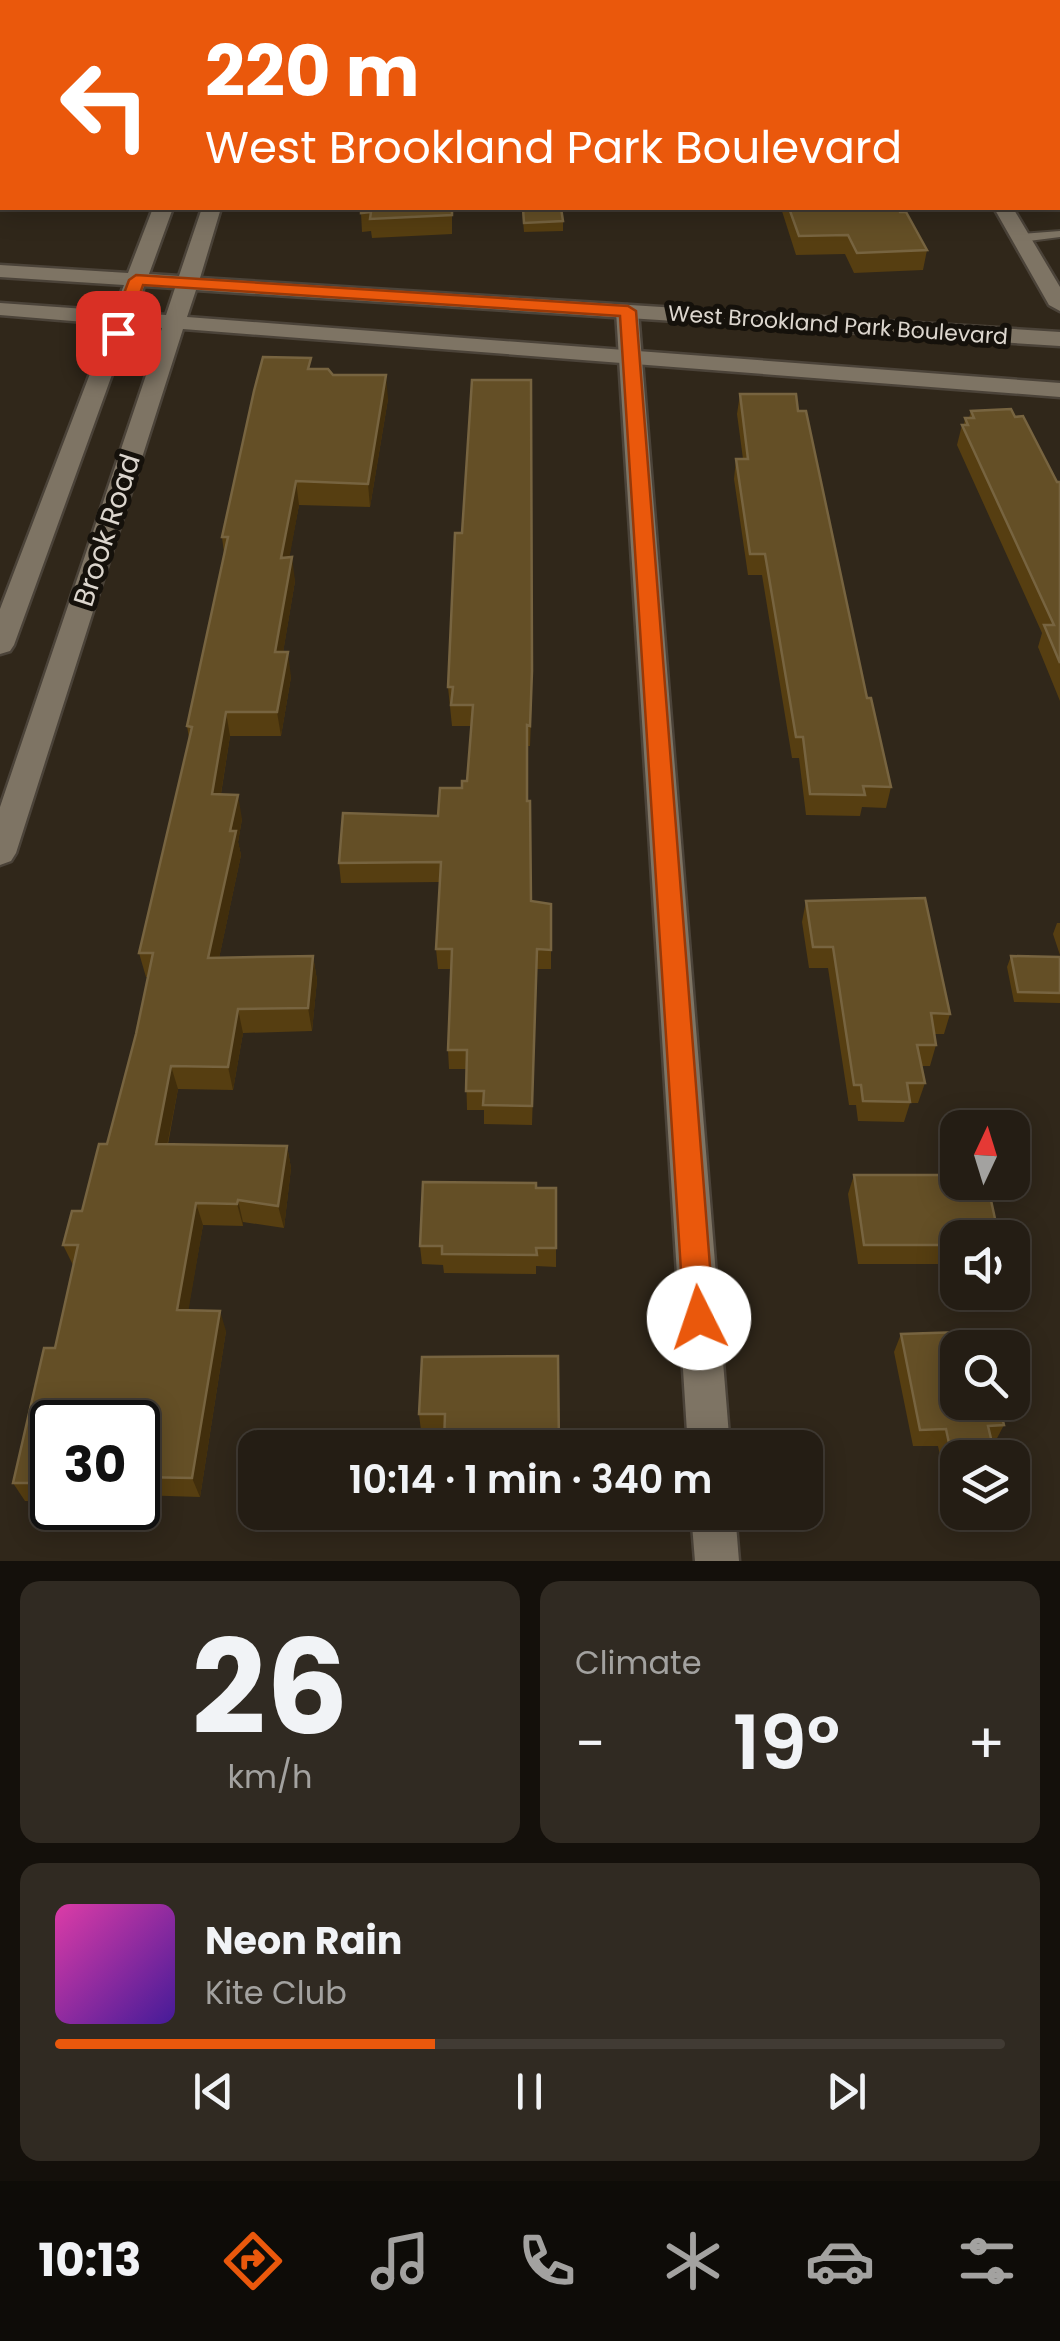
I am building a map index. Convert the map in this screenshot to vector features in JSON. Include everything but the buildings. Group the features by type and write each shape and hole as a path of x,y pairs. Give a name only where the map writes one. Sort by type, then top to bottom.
{"main road":[{"name":"Brook Road","path":"0,645 162,210"},
{"name":"Brook Road","path":"0,853 211,210"},
{"path":"1004,210 1060,305"},
{"name":"West Brookland Park Boulevard","path":"0,270 1060,339"},
{"name":"West Brookland Park Boulevard","path":"0,308 1060,390"},
{"path":"628,311 707,1430"},
{"path":"714,1530 717,1561"}],"lane":[{"path":"1021,238 1060,234"}],"route":[{"path":"118,333 136,280 628,311 699,1318"}]}
